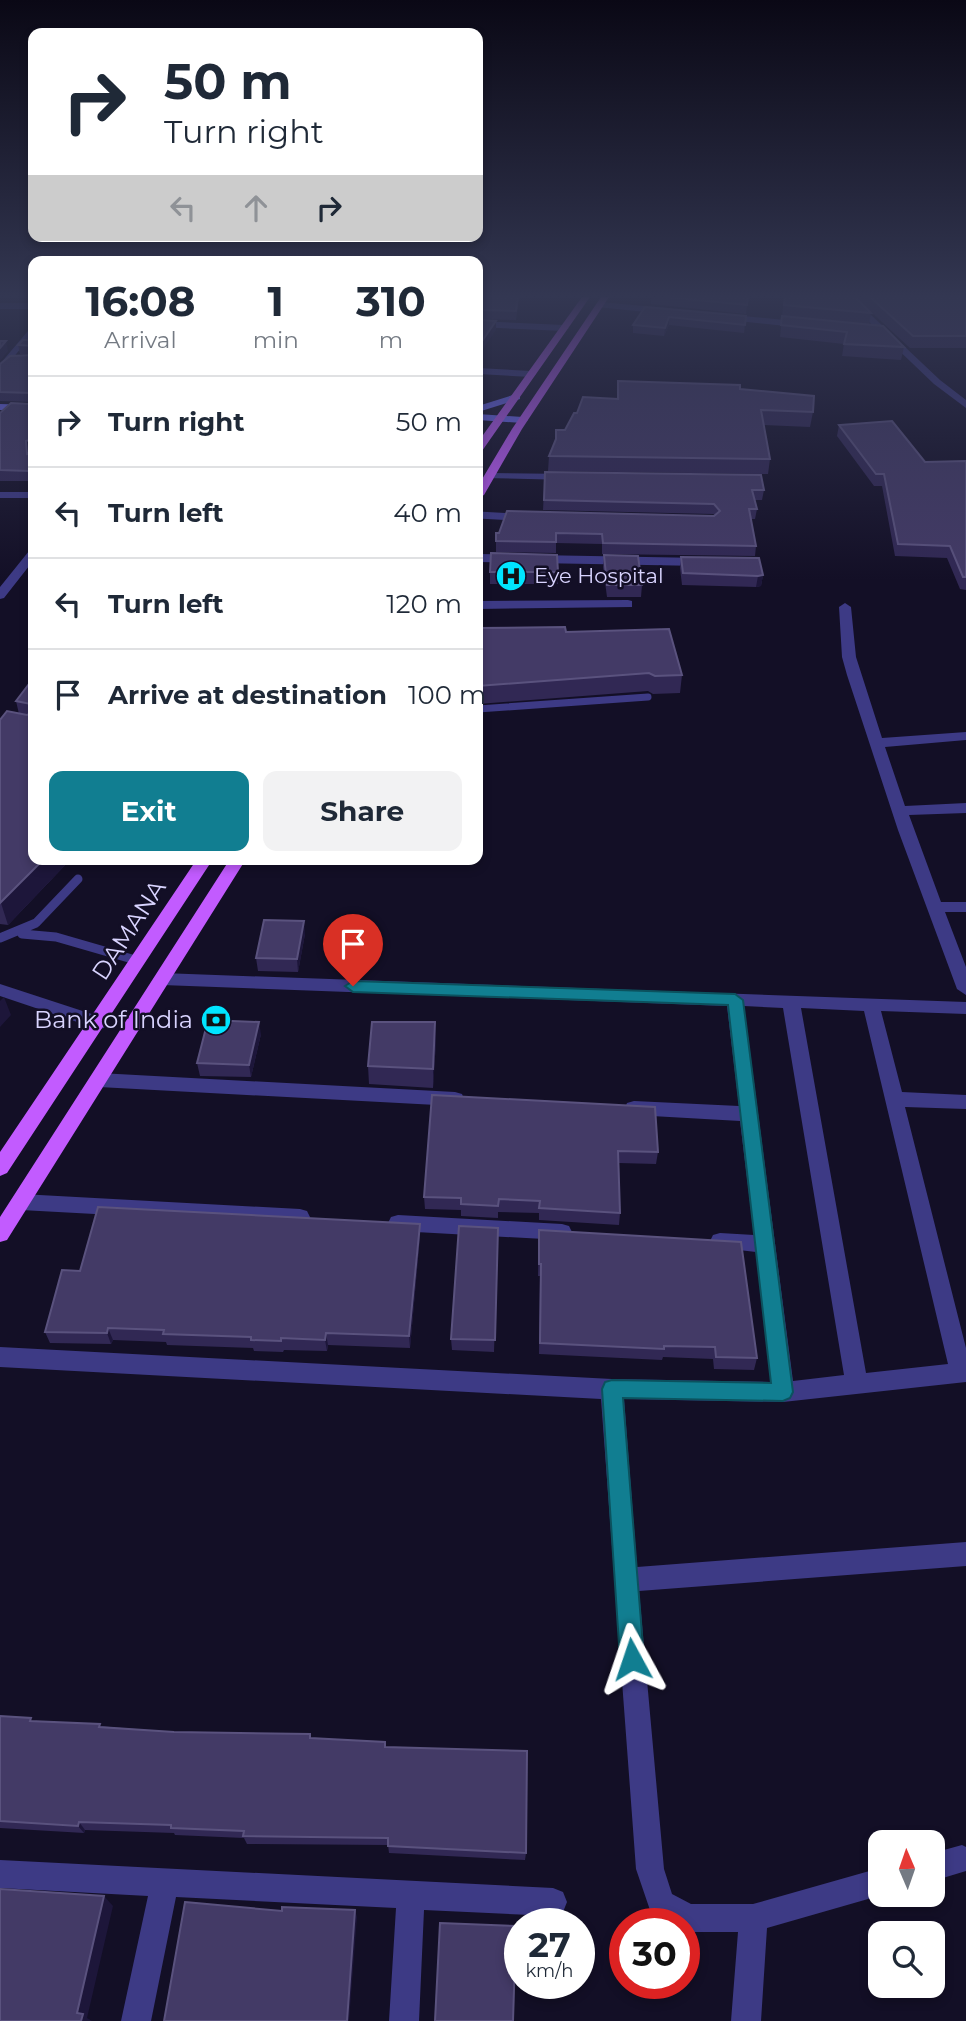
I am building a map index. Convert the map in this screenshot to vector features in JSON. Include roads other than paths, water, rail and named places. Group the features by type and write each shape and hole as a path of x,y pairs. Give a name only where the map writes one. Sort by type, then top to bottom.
{"main road":[{"path":"483,440 520,391"},
{"path":"483,487 542,391"},
{"path":"483,407 516,397"},
{"path":"5,407 28,408"},
{"path":"483,419 496,423"},
{"path":"483,424 520,425"},
{"name":"DAMANA","path":"0,1168 201,865"},
{"path":"0,1234 234,865"}],"street":[{"path":"951,391 966,405"},
{"path":"0,419 5,407"},
{"path":"489,477 586,478"},
{"path":"0,495 28,495"},
{"path":"0,506 19,495"},
{"path":"483,558 720,562"},
{"path":"0,595 28,560"},
{"path":"483,605 628,604"},
{"path":"845,607 849,657 900,811 966,989"},
{"path":"878,743 966,736"},
{"path":"900,811 966,808"},
{"path":"934,906 966,907"},
{"path":"162,979 966,1008"},
{"path":"0,990 98,1023"},
{"path":"735,1000 783,1392"},
{"path":"791,1002 857,1384"},
{"path":"0,1357 612,1389 783,1392 963,1372 871,1005"},
{"path":"99,1080 472,1100"},
{"path":"894,1099 966,1102"},
{"path":"611,1107 749,1114"},
{"path":"21,1202 324,1219"},
{"path":"379,1222 585,1233"},
{"path":"696,1240 764,1244"},
{"path":"612,1389 625,1580 650,1869 661,1903 688,1918 753,1918 868,1885"},
{"path":"625,1580 966,1554"},
{"path":"945,1864 962,1859"},
{"path":"0,1874 553,1902"},
{"path":"136,2021 165,1882"},
{"path":"404,2021 411,1895"},
{"path":"746,2021 753,1918"}],"lane":[{"path":"483,515 531,517"},
{"path":"483,709 648,697"},
{"path":"22,933 43,918 78,879"},
{"path":"0,938 22,933 56,937 139,961"}],"place":[{"name":"Eye Hospital","path":"511,576"},
{"name":"Bank of India","path":"216,1020"}]}
